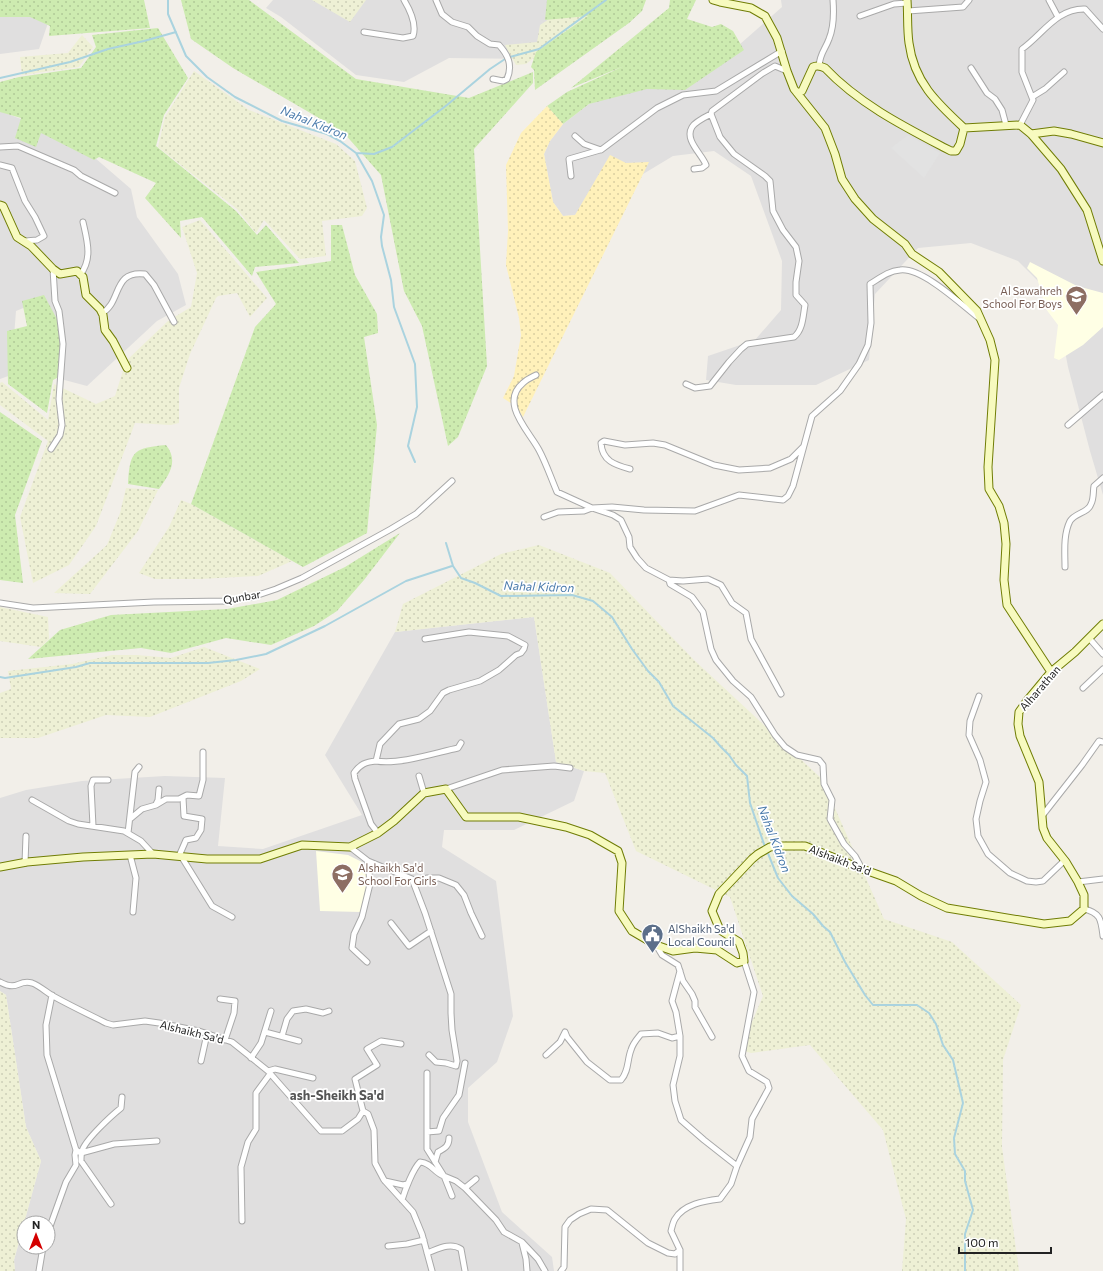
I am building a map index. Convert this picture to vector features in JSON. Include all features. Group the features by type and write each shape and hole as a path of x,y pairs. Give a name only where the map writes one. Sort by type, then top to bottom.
{"street":[{"path":"364,32 403,38 413,36 413,20 410,9 404,0"},
{"path":"436,0 442,14 452,22 468,27 477,36 490,44 499,45 502,49 509,59 510,72 508,79 503,81 493,79"},
{"path":"713,0 751,8 765,16 777,38 794,89 825,128 835,154 842,179 855,199 873,219 905,244 912,254 939,272 977,311 990,340 995,360 988,467 989,489 999,506 1004,523 1006,544 1004,580 1007,605 1051,672"},
{"path":"819,66 820,57 830,38 833,22 833,2 828,0"},
{"path":"908,11 963,7 969,0"},
{"path":"1049,0 1058,17"},
{"path":"860,16 894,4 907,2 908,42 912,58 921,82 934,100 964,128 1020,125 1031,134 1062,169 1087,210 1103,261"},
{"path":"1020,125 1033,100 1022,72 1022,50 1032,43 1058,17 1069,11 1077,9 1085,9 1103,30"},
{"path":"572,176 569,159 600,150 657,108 683,95 716,91 782,51"},
{"path":"694,169 702,168 706,165 703,157 693,144 690,136 692,127 762,74 775,66 787,71"},
{"path":"798,93 802,91 813,67 819,66 825,68 850,90 897,123 951,151 956,151 960,144 964,128"},
{"path":"972,68 987,93 995,99 1002,110 1006,125"},
{"path":"1032,96 1045,89 1064,72"},
{"path":"686,384 695,388 710,386 729,362 748,344 794,337 799,333 805,305 796,295 799,261 796,247 782,230 773,211 770,181 734,154 720,137 711,114"},
{"path":"1031,134 1054,131 1103,143"},
{"path":"575,136 584,144 600,150"},
{"path":"0,147 18,146 74,170 81,176 115,193"},
{"path":"0,165 12,168 25,201 44,236 38,240 24,241"},
{"path":"0,205 3,206 17,236 53,269 60,274 77,271 83,277 86,295 95,303 102,313 105,330 113,340 127,368"},
{"path":"80,275 85,269 89,247 83,222"},
{"path":"51,449 60,436 62,425 59,399 63,344 60,310 55,301 53,269"},
{"path":"544,517 558,512 584,511 592,508 612,507 644,510 695,511 739,495 783,500 788,496 793,486 812,416 840,391 859,364 868,345 871,323 870,284 888,272 901,269 913,271 944,289 982,321"},
{"path":"102,313 109,307 124,279 128,275 136,273 145,274 154,285 174,322"},
{"path":"536,375 523,382 516,391 514,406 519,420 539,450 557,492 621,520 629,536 630,547 646,568 669,580 684,581 708,579 721,585 732,603 746,613 751,639 781,694"},
{"path":"1068,425 1103,395"},
{"path":"630,469 610,462 604,456 601,449 601,443 604,441 625,445 664,445 714,465 739,470 770,468 791,459 804,446"},
{"path":"1066,567 1065,548 1068,528 1071,520 1088,509 1092,504 1094,486 1103,478"},
{"name":"Qunbar","path":"0,603 33,608 154,602 227,601 252,597 302,578 390,530 416,514 452,481"},
{"path":"669,580 670,584 692,597 704,612 711,649 716,660 733,681 751,697 776,735 786,747 798,755 819,760 823,764 824,784 832,800 830,818 844,844 855,856 862,869"},
{"name":"Alharathan","path":"1084,909 1084,895 1078,882 1064,860 1047,838 1043,828 1038,782 1020,736 1018,724 1019,712 1051,672 1075,652 1103,624"},
{"path":"376,761 380,744 399,724 419,719 430,712 443,693 480,681 499,670 516,655 521,653 524,650 525,645 508,636 469,632 425,639"},
{"path":"1089,638 1103,654"},
{"path":"1083,688 1103,669"},
{"path":"979,696 970,721 969,736 980,760 986,782 976,819 978,836 988,854 1010,873 1027,881 1044,881 1064,860"},
{"path":"1042,816 1099,741 1103,742"},
{"path":"378,833 371,824 354,773 357,768 364,763 420,757 458,748 461,743"},
{"path":"130,819 142,810 156,805 166,799 179,799 187,795 199,796 202,780 203,752"},
{"path":"0,867 83,857 153,854 207,859 260,859 302,845 350,847 378,833 394,821 424,793 446,789 502,770 554,766 570,768"},
{"path":"128,834 134,772 139,767"},
{"path":"420,776 424,793"},
{"path":"93,826 91,786 93,780 108,780"},
{"path":"156,805 159,788"},
{"path":"446,789 466,817 519,817 563,826 590,835 618,852 622,863 619,911 632,931 656,945 674,951 695,948 717,950 737,963 744,961 754,992 742,1056 749,1070 767,1082 770,1088 752,1119 750,1137 731,1184 720,1199 707,1200 684,1208 674,1220 671,1231 680,1250 680,1271"},
{"path":"180,856 186,840 196,838 199,834 202,819 184,816 183,798"},
{"path":"32,800 69,821 78,824 124,831 141,841 153,854"},
{"path":"25,863 26,836"},
{"name":"Alshaikh Sa'd","path":"744,961 743,953 738,942 720,930 712,911 719,894 758,854 770,847 805,846 896,881 921,896 946,908 1044,924 1070,921 1084,909"},
{"path":"350,847 368,861 412,879 414,884 431,930 451,994 452,1030 457,1061 456,1066 436,1062 429,1055"},
{"path":"130,855 136,878 133,912"},
{"path":"180,856 212,906 232,917"},
{"path":"367,962 352,948 354,934 362,917 370,884 368,861"},
{"path":"414,884 427,878 439,878 456,885 464,895 482,936"},
{"path":"1078,882 1103,879"},
{"path":"1084,909 1093,911 1101,920 1103,936"},
{"path":"391,923 409,946 431,930"},
{"path":"656,945 662,955 678,965 683,981 695,1001 695,1008 712,1037"},
{"path":"680,971 672,1002 676,1012 680,1036 680,1056 673,1085 675,1101 681,1120 737,1166"},
{"name":"Alshaikh Sa'd","path":"0,982 8,987 14,987 23,982 40,986 52,995 106,1024 113,1025 145,1021 207,1034 232,1042 269,1072 321,1130 342,1131 358,1118 363,1111"},
{"path":"52,995 46,1025 47,1055 81,1161 111,1204"},
{"path":"220,999 234,1001 234,1013 225,1040"},
{"path":"282,1036 287,1019 293,1011 306,1009 323,1013 328,1010"},
{"path":"251,1058 261,1043 271,1011"},
{"path":"265,1032 299,1041"},
{"path":"546,1056 560,1042 566,1032 568,1038 587,1062 610,1080 621,1080 626,1075 630,1052 634,1043 641,1034 658,1033 672,1038 680,1036"},
{"path":"201,1061 207,1034"},
{"path":"401,1044 381,1041 367,1049 377,1065 355,1080 363,1111 368,1114 374,1130 375,1163 384,1180 413,1212 424,1240 432,1271"},
{"path":"428,1132 439,1131 443,1118 459,1095 465,1063"},
{"path":"242,1221 241,1167 248,1142 256,1129 256,1093 269,1072 275,1069 313,1078"},
{"path":"427,1073 428,1149 444,1176 452,1196"},
{"path":"54,1215 66,1182 76,1165 75,1155 121,1108 122,1097"},
{"path":"435,1162 438,1152 446,1148 449,1144 449,1138"},
{"path":"78,1151 114,1144 157,1141"},
{"path":"402,1200 407,1184 413,1176 417,1165 420,1162 429,1164 439,1175 456,1181 465,1188 496,1220 504,1232 522,1242 538,1259 545,1271"},
{"path":"465,1188 476,1179"},
{"path":"384,1180 395,1184 407,1184"},
{"path":"564,1270 566,1227 570,1220 574,1217 591,1209 607,1210 648,1243 668,1253 675,1254 680,1250"},
{"path":"388,1246 424,1240"},
{"path":"522,1242 527,1271"},
{"path":"427,1253 444,1246 456,1245 461,1249 465,1271"},
{"path":"39,1271 42,1255"}],"shaded area":[{"path":"0,0 56,0 39,49 0,54"},
{"path":"273,0 553,0 537,59 449,58 404,82 356,75 281,17 266,8"},
{"path":"312,0 366,0 350,22"},
{"path":"781,0 1103,0 1103,495 1068,367 1055,298 1018,261 971,243 918,248 875,294 869,360 816,385 736,385 706,380 708,356 755,340 781,310 782,261 751,176 714,151 673,156 575,215 563,216 553,202 544,154 550,141 563,124 589,104 731,52 782,7"},
{"path":"591,14 526,64 516,65 505,45 537,42 540,25 555,15"},
{"path":"82,35 93,47 79,67 22,75 20,57 68,53"},
{"path":"194,71 249,110 336,144 355,161 367,208 362,216 322,221 326,256 300,259 264,220 256,233 237,209 158,147 165,117"},
{"path":"0,111 73,139 131,189 137,217 178,274 186,305 157,321 87,386 57,378 61,355 45,299 16,311 11,375 0,379"},
{"path":"908,135 940,153 924,178 891,148"},
{"path":"200,220 267,298 250,317 237,293 218,296 216,298 190,354 179,388 179,423 171,425 135,423 96,526 69,565 33,583 20,517 48,441 0,405 0,383 2,382 48,420 54,384 96,404 115,396 126,361 168,321 191,307 197,273 182,227"},
{"name":"Al Sawahreh School For Boys","path":"1030,262 1077,286 1103,293 1103,327 1083,345 1059,360 1054,358 1058,325 1046,309 1037,278 1027,268"},
{"path":"126,488 158,490 138,531 90,594 54,593 107,545 120,513"},
{"path":"181,500 191,504 292,561 258,576 200,579 155,579 139,573 169,527"},
{"path":"539,545 610,573 694,660 822,779 884,919 952,942 1021,1005 1003,1060 1002,1147 1019,1271 902,1271 906,1219 883,1130 810,1045 751,1053 740,1050 763,996 730,897 636,851 605,773 584,771 556,762 534,617 395,632 403,604 501,554"},
{"path":"0,607 48,617 49,639 41,647 0,641"},
{"path":"534,617 556,762 584,771 574,801 514,830 444,830 442,847 496,881 513,1016 497,1062 468,1088 468,1122 502,1212 552,1257 554,1271 15,1271 14,1260 16,1253 16,1255 56,1255 56,1215 26,1215 41,1161 26,1127 6,995 0,991 0,798 26,790 82,781 165,776 225,778 218,846 263,849 362,815 325,755 395,632"},
{"path":"204,647 260,669 241,681 150,717 106,715 38,738 0,738 0,693 11,689 8,671 72,664 112,655 137,655 171,658"},
{"name":"Alshaikh Sa'd School For Girls","path":"316,851 348,855 362,862 362,872 366,873 369,878 361,912 320,911"},
{"path":"0,991 6,995 26,1127 41,1161 26,1215 16,1215 15,1271 0,1271"}],"green space":[{"path":"0,0 144,0 150,28 49,36 50,26 30,17 0,17"},
{"path":"181,0 249,0 356,79 469,98 533,72 533,83 474,149 487,366 458,437 448,446 422,326 404,291 381,175 343,132 233,68 191,39"},
{"path":"547,0 646,0 642,11 629,23 535,90 534,70 531,67 536,52 588,16 545,20"},
{"path":"670,0 696,0 687,19 712,27 721,24 733,31 744,50 685,90 647,89 589,104 563,124 547,106 567,92 624,66 571,88 669,8"},
{"path":"158,28 188,78 164,115 156,146 236,211 257,235 266,225 299,263 255,267 252,276 202,217 180,221 181,238 145,198 156,183 99,157 94,160 41,133 36,147 15,138 21,118 0,112 0,82 19,77 81,68 96,47 92,35"},
{"path":"331,225 342,225 355,275 377,314 378,333 364,337 377,425 367,533 303,567 191,504 255,327 276,304 256,272 331,261"},
{"path":"44,295 58,321 61,355 57,378 53,380 47,413 8,384 7,331 27,326 22,301"},
{"path":"0,412 42,441 15,515 23,583 0,580"},
{"path":"166,445 170,451 172,462 169,473 159,489 128,484 130,464 135,453 146,448"},
{"path":"400,533 364,580 337,611 314,626 271,645 226,638 171,653 141,648 28,659 60,630 111,615 227,609 277,600 345,567"}],"sand":[{"path":"547,106 563,124 550,141 544,154 553,202 563,216 575,215 610,155 626,163 649,162 523,417 517,407 503,398 514,376 521,335 519,318 506,265 508,231 506,165 521,133"}],"waterway":[{"name":"Nahal Kidron","path":"168,0 168,14 186,56 207,77 235,97 282,121 327,134 340,141 356,153 372,181 384,215 381,237 391,280 394,307 415,364 417,407 408,446 415,462"},
{"path":"510,57 539,49 606,0"},
{"path":"0,78 70,62 108,49 176,32"},
{"path":"356,153 374,154 392,147 447,105 490,69 505,59"},
{"name":"Nahal Kidron","path":"446,543 453,566 461,578 501,596 572,595 593,601 612,617 632,649 648,671 659,682 673,706 713,738 747,776 750,803 765,847"},
{"path":"0,677 5,678 76,667 90,663 208,663 236,660 266,654 325,626 406,581 452,566"},
{"name":"Nahal Kidron","path":"767,851 778,878 792,896 813,914 830,932 845,962 865,995 873,1005 917,1005 929,1013 936,1024 943,1045 953,1060 963,1103 954,1138 955,1154 965,1171 965,1181 973,1210 965,1234 965,1271"}],"place":[{"name":"Al Sawahreh School For Boys","path":"1077,316"},
{"name":"Alshaikh Sa'd School For Girls","path":"342,894"},
{"name":"AlShaikh Sa'd Local Council","path":"653,954"}],"district":[{"name":"ash-Sheikh Sa'd","path":"337,1095"}]}
